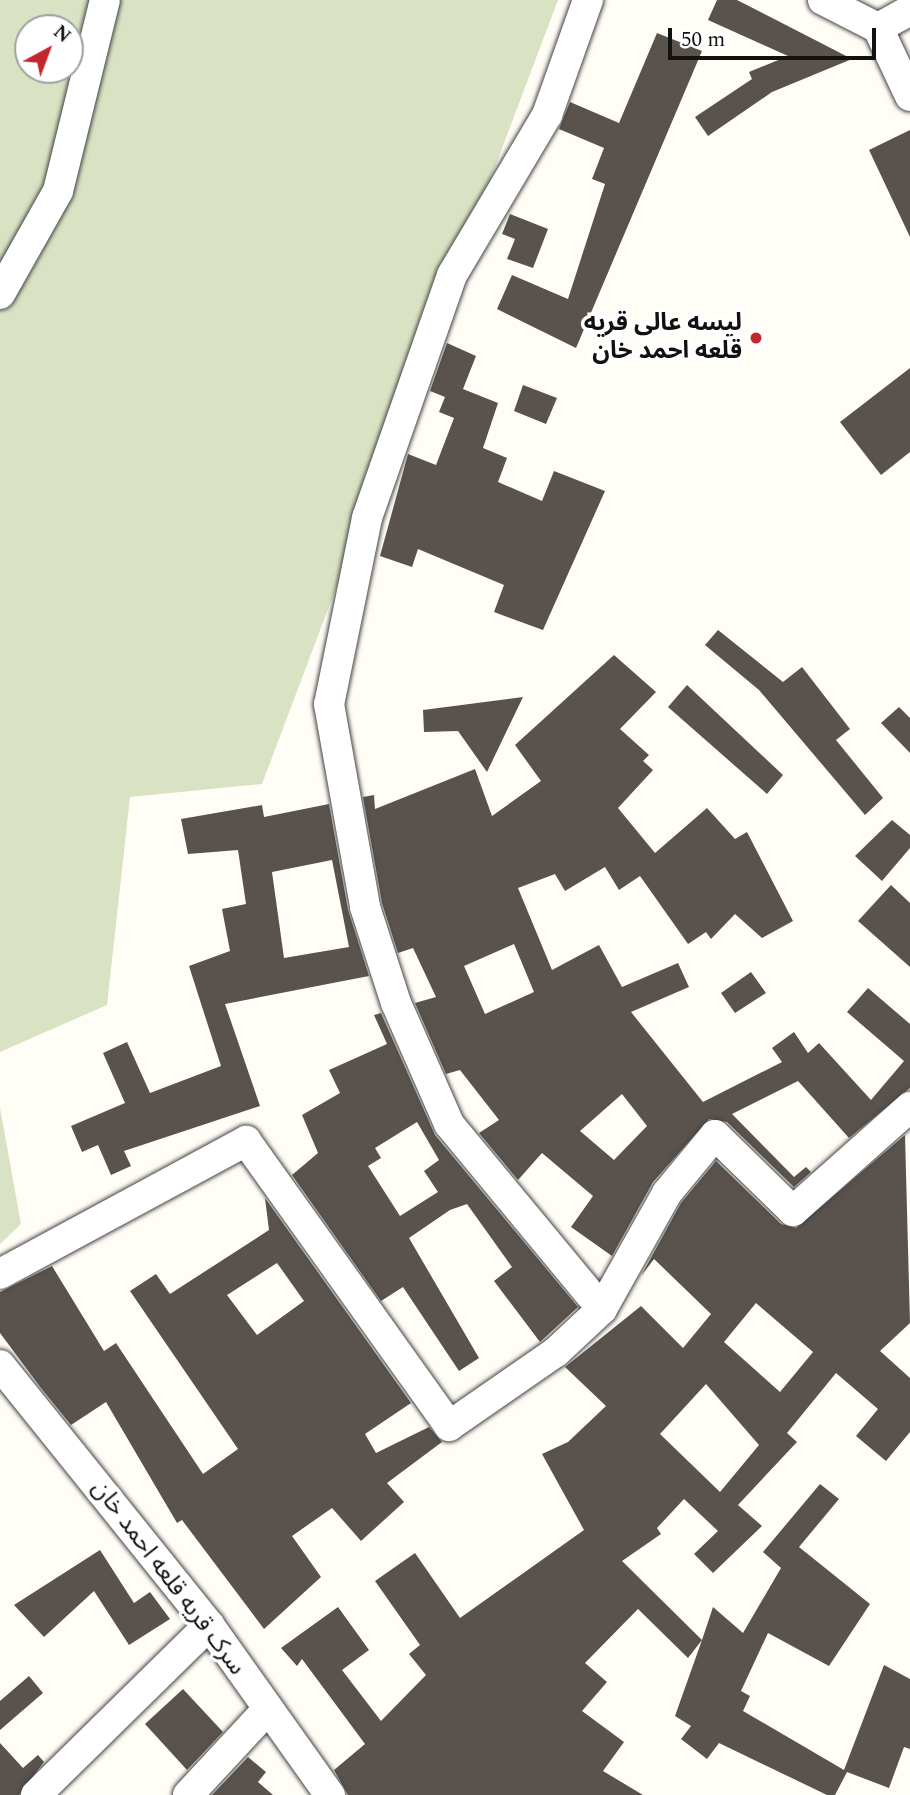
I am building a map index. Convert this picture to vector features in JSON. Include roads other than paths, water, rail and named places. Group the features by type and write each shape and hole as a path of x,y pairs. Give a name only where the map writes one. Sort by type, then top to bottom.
{"street":[{"path":"0,294 58,191 105,0"},
{"path":"588,0 547,115 452,275 367,518 329,704 365,907 396,1003 449,1124 602,1309"},
{"path":"823,0 878,28 910,96"},
{"path":"878,28 910,10"},
{"path":"0,1274 246,1141 449,1426 556,1352 602,1309 667,1193 715,1135 793,1211 910,1107"},
{"name":"سرک قریه قلعه احمد خان","path":"0,1365 209,1625 330,1795"},
{"path":"36,1795 209,1625"},
{"path":"188,1795 267,1710"}],"place":[{"name":"لیسه عالی قریه قلعه احمد خان","path":"756,338"}]}
